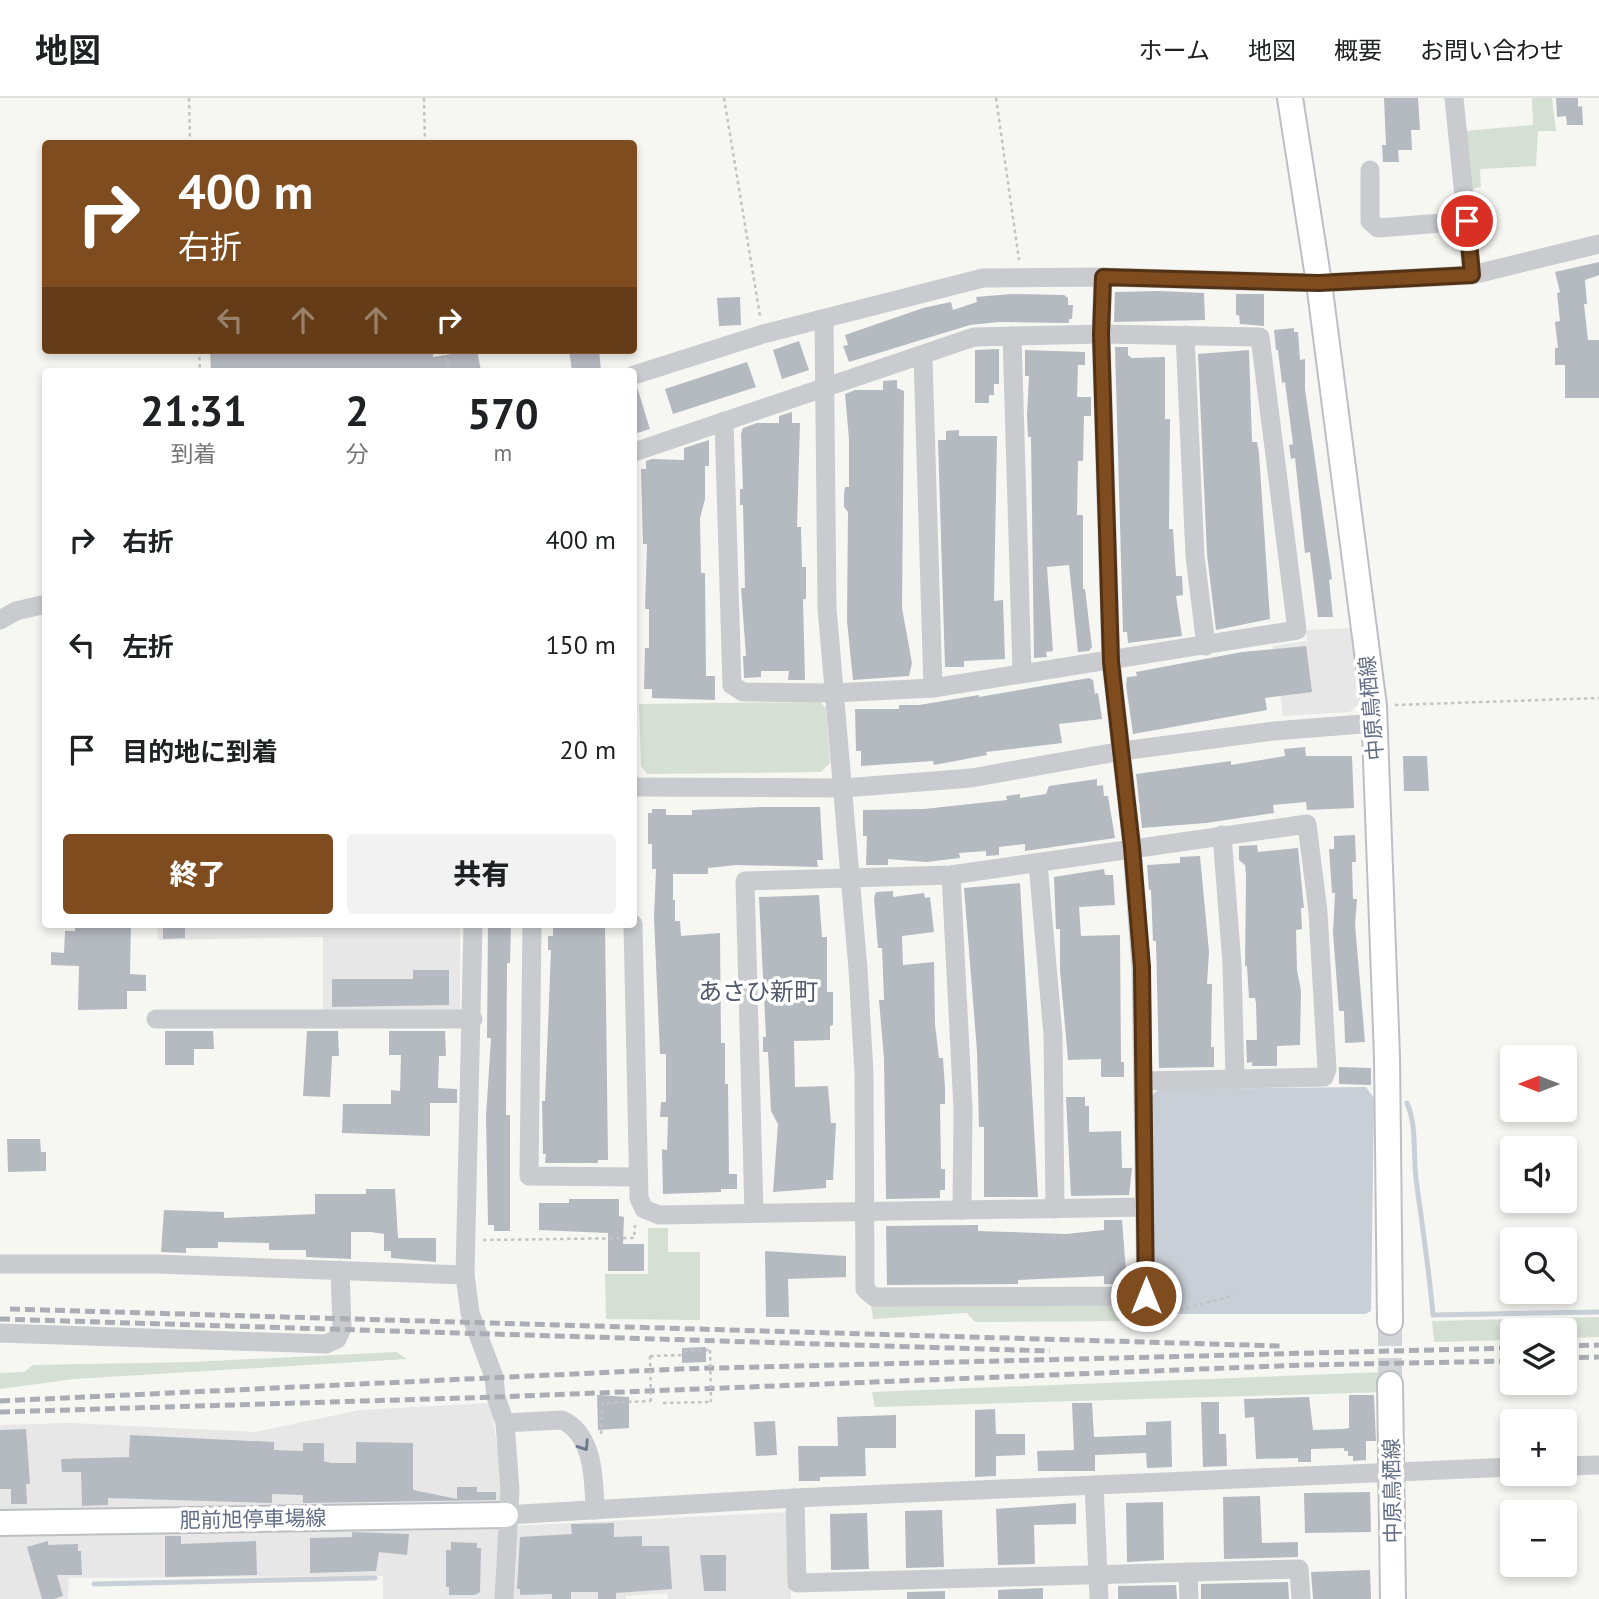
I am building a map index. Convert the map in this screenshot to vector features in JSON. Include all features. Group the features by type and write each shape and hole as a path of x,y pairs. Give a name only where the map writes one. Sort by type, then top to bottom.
{"main road":[{"name":"中原鳥栖線","path":"1290,98 1319,283 1374,715 1387,1056 1390,1322"},
{"name":"中原鳥栖線","path":"1390,1384 1393,1599"},
{"name":"肥前旭停車場線","path":"0,1524 506,1515"}],"street":[{"path":"1454,98 1472,275"},
{"path":"1370,170 1370,221 1378,228 1467,221"},
{"path":"637,374 763,334 983,278 1103,277 1319,283 1472,275 1599,244"},
{"path":"824,320 827,608 844,788 864,1073 865,1289 874,1297 1146,1296 1142,967 1132,847 1111,662 1101,334 1103,277"},
{"path":"637,451 824,386 923,356 974,337 1101,334 1260,337 1297,630 1111,662 1022,672 933,688 833,693 743,692 732,685 724,421"},
{"path":"1185,335 1195,556 1206,646"},
{"path":"1012,336 1022,672"},
{"path":"923,356 933,688"},
{"path":"0,620 16,611 42,605"},
{"path":"637,787 844,788 971,778 1122,751 1374,715"},
{"path":"754,1212 745,881 951,875 1307,824 1324,990 1327,1069 1324,1077 1145,1080"},
{"path":"1222,835 1233,964 1235,1080"},
{"path":"1038,863 1053,1035 1055,1209"},
{"path":"951,875 963,1109 962,1210"},
{"path":"473,928 465,1275 470,1312 494,1377 496,1397 505,1423 510,1489 506,1515 504,1599"},
{"path":"532,928 529,1176 638,1177"},
{"path":"633,928 638,1177 639,1198 644,1209 659,1214 1146,1208"},
{"path":"156,1019 473,1019"},
{"path":"0,1264 465,1275"},
{"path":"0,1333 326,1345 337,1339 342,1328 341,1270"},
{"path":"505,1423 562,1420 570,1423 591,1456 595,1510"},
{"path":"1577,1466 1599,1465"},
{"path":"506,1515 795,1498 1500,1467"},
{"path":"1094,1485 1099,1599"},
{"path":"795,1498 797,1591 943,1590 1097,1576 1298,1569 1301,1599"},
{"path":"1188,1572 1189,1599"}],"path":[{"path":"189,98 190,140"},
{"path":"424,98 425,140"},
{"path":"724,98 763,334"},
{"path":"996,98 1021,278"},
{"path":"1374,715 1599,698"},
{"path":"465,1240 634,1238 635,1225"},
{"path":"1146,1296 1146,1314 1168,1313 1234,1295"},
{"path":"592,1438 603,1429 603,1402 651,1401 650,1356 710,1350 711,1402 663,1404"}],"shaded area":[{"path":"1532,98 1552,98 1556,131 1538,131 1536,166 1480,169 1481,187 1469,189 1464,131 1533,125"},
{"path":"1352,628 1361,701 1350,712 1283,716 1273,646 1307,641 1306,630"},
{"path":"820,702 826,708 830,763 821,772 647,774 641,766 639,704"},
{"path":"157,928 460,928 460,1013 323,1013 323,937 158,940"},
{"path":"1366,1087 1374,1098 1371,1311 1365,1314 1176,1314 1168,1305 1167,1279 1154,1279 1152,1095 1159,1089"},
{"path":"648,1228 668,1228 668,1252 700,1252 700,1320 606,1319 605,1274 648,1274"},
{"path":"1140,1301 1140,1321 975,1322 967,1313 873,1319 871,1305"},
{"path":"1599,1317 1599,1337 1577,1338 1577,1318 1557,1318"},
{"path":"1500,1319 1500,1340 1434,1342 1432,1321"},
{"path":"396,1352 407,1359 74,1379 0,1389 0,1373 24,1372 33,1365 192,1362"},
{"path":"1385,1372 1385,1392 875,1407 872,1392"},
{"path":"491,1403 502,1484 499,1509 0,1516 0,1425 70,1423 255,1432 360,1410"},
{"path":"788,1512 791,1599 668,1599 667,1593 626,1596 625,1599 509,1599 511,1526"},
{"path":"498,1527 499,1599 383,1599 383,1576 69,1578 68,1599 0,1599 0,1536"}],"building":[{"path":"1384,98 1418,98 1420,130 1411,130 1412,150 1398,150 1399,162 1383,162 1382,145 1386,145"},
{"path":"1556,98 1578,98 1578,107 1582,106 1583,125 1567,125 1566,116 1557,117"},
{"path":"1599,262 1599,275 1585,280 1587,304 1584,304 1588,340 1599,340 1599,398 1565,398 1565,365 1555,365 1555,348 1558,348 1555,322 1560,321 1557,293 1560,292 1555,272"},
{"path":"1115,292 1204,293 1205,320 1114,322"},
{"path":"1011,294 1064,295 1068,298 1068,305 1073,305 1072,319 1069,319 1069,323 999,322 970,325 849,362 843,346 848,345 845,335 923,308 951,302 953,310 977,302 976,297"},
{"path":"1236,294 1264,294 1264,326 1240,324 1239,315 1236,315"},
{"path":"740,297 741,325 719,326 717,298"},
{"path":"1294,328 1294,332 1298,332 1300,360 1305,359 1305,389 1332,579 1329,580 1333,617 1318,617 1310,552 1305,553 1295,458 1291,459 1289,445 1293,444 1285,382 1282,383 1276,350 1274,330"},
{"path":"799,341 809,370 782,379 773,350"},
{"path":"1115,347 1128,347 1128,355 1132,358 1165,357 1165,419 1170,419 1169,529 1173,529 1176,576 1182,576 1183,595 1176,596 1182,636 1128,643 1127,632 1123,632"},
{"path":"999,349 999,384 994,384 994,395 989,395 989,403 975,403 975,350"},
{"path":"1025,350 1085,352 1085,365 1078,365 1077,397 1091,397 1091,416 1084,416 1083,461 1078,461 1077,515 1083,515 1083,589 1092,647 1089,651 1078,652 1069,565 1047,567 1053,651 1046,652 1047,657 1034,658 1031,437 1028,437 1029,376 1025,376"},
{"path":"1249,350 1252,442 1257,442 1259,453 1270,619 1216,630 1207,554 1198,354"},
{"path":"210,354 433,354 433,357 478,354 480,368 211,368"},
{"path":"570,354 599,354 601,368 572,368"},
{"path":"747,362 756,387 673,414 665,389"},
{"path":"897,380 897,388 904,391 902,608 912,663 909,676 853,680 847,621 848,512 844,507 844,495 845,487 849,487 849,439 845,394 855,390 883,390 883,381"},
{"path":"637,387 650,429 637,433"},
{"path":"792,412 792,423 800,423 797,527 801,527 802,567 806,567 806,599 803,599 805,680 788,680 789,671 761,671 761,677 744,678 743,656 746,656 741,588 745,588 743,505 740,505 740,489 743,489 741,434 743,428 757,423 779,423 779,416"},
{"path":"959,430 959,436 997,436 994,601 1003,600 1005,659 964,661 964,667 945,667 938,440 946,440 946,431"},
{"path":"709,440 709,466 705,466 705,499 700,518 701,573 705,573 706,676 715,676 715,700 652,698 652,689 644,689 645,648 649,648 649,609 645,609 647,544 643,544 641,469 646,469 646,461 652,459 684,460 684,448"},
{"path":"1306,646 1312,692 1265,698 1267,710 1133,734 1126,685 1127,677 1137,676 1136,672 1242,652"},
{"path":"1089,678 1093,680 1095,694 1098,693 1102,719 1059,724 1062,743 986,752 987,755 934,765 933,761 861,766 861,751 856,751 855,709 899,709 899,705 979,697"},
{"path":"1305,747 1306,756 1352,756 1354,808 1307,810 1306,802 1273,805 1274,813 1206,823 1142,828 1136,774 1231,761 1231,765 1285,756 1284,749"},
{"path":"1403,756 1427,756 1429,791 1404,791"},
{"path":"1097,779 1097,786 1103,785 1104,796 1108,796 1115,838 1025,851 1025,844 999,847 999,855 986,856 986,851 959,853 960,858 926,862 888,859 888,865 866,865 867,836 863,836 863,810 924,809 1007,800 1006,796 1020,794 1020,798 1046,794 1049,786"},
{"path":"820,807 823,860 817,860 818,867 737,865 708,868 708,874 673,874 675,921 680,921 681,936 720,933 721,1043 725,1043 725,1084 728,1084 729,1174 737,1174 737,1189 663,1194 662,1149 667,1150 668,1117 660,1117 661,1102 666,1102 666,1054 660,1054 654,918 656,869 652,869 652,844 648,844 648,813 652,813 652,809 666,809 666,815 692,815 692,810"},
{"path":"1355,835 1356,862 1352,862 1353,899 1357,899 1355,924 1365,1042 1345,1043 1344,1011 1339,1011 1333,933 1335,893 1332,893 1329,849 1334,849 1334,836"},
{"path":"1257,845 1258,852 1298,848 1304,908 1301,908 1302,929 1296,930 1297,970 1301,991 1300,1045 1277,1046 1277,1066 1252,1066 1252,1062 1247,1063 1246,1040 1257,1040 1256,1003 1255,998 1249,998 1245,966 1246,874 1245,865 1239,860 1239,846"},
{"path":"1200,856 1209,952 1207,984 1212,984 1211,1047 1214,1047 1214,1067 1159,1068 1156,941 1153,941 1147,865 1180,863 1180,857"},
{"path":"1104,869 1105,875 1113,875 1115,905 1079,907 1081,936 1120,935 1121,1062 1124,1062 1124,1077 1101,1077 1101,1059 1068,1060 1054,877"},
{"path":"1020,883 1038,1197 984,1197 984,1127 979,1127 977,1051 964,888"},
{"path":"893,891 893,897 924,893 925,898 930,897 934,932 902,936 903,965 934,962 935,1024 939,1058 943,1058 945,1088 945,1104 940,1104 941,1169 945,1169 945,1190 940,1190 940,1198 886,1199 884,1058 879,1000 884,1000 882,948 878,948 874,898 876,892"},
{"path":"819,895 822,937 827,937 827,992 833,992 833,1025 830,1026 830,1040 794,1041 795,1087 828,1086 831,1123 836,1123 833,1180 826,1180 826,1188 773,1192 778,1124 771,1111 768,1052 763,1052 763,1037 766,1037 759,897"},
{"path":"75,928 131,928 130,974 146,975 146,991 127,991 127,1009 78,1010 79,966 51,965 51,952 64,953 65,931 75,931"},
{"path":"163,928 185,928 185,938 163,939"},
{"path":"488,928 511,928 510,963 507,963 506,1115 510,1115 510,1231 494,1231 494,1225 488,1225 486,1116 491,1038 487,1038"},
{"path":"553,928 605,928 608,1160 598,1160 598,1163 545,1163 546,1154 543,1154 542,1101 545,1101 551,950 548,950 548,936 553,936"},
{"path":"413,970 449,970 449,1005 332,1007 332,979 413,979"},
{"path":"165,1031 213,1031 214,1049 194,1049 194,1065 165,1065"},
{"path":"307,1031 338,1031 339,1056 332,1056 330,1097 303,1096"},
{"path":"389,1031 445,1031 446,1056 439,1056 438,1088 457,1089 457,1103 430,1103 430,1136 342,1133 343,1104 391,1104 391,1090 400,1091 401,1055 389,1055"},
{"path":"1339,1067 1371,1068 1371,1085 1339,1084"},
{"path":"1066,1097 1085,1097 1085,1106 1089,1106 1089,1132 1121,1131 1122,1168 1132,1168 1129,1195 1071,1196"},
{"path":"7,1139 40,1139 41,1152 46,1152 46,1171 8,1172"},
{"path":"366,1189 395,1189 398,1238 436,1238 436,1262 391,1258 391,1251 384,1251 384,1234 371,1232 351,1232 351,1259 306,1257 306,1250 269,1250 269,1243 218,1242 218,1248 186,1248 186,1253 161,1252 164,1210 224,1212 224,1218 315,1214 315,1194 366,1194"},
{"path":"569,1199 619,1199 619,1216 624,1217 623,1244 644,1244 644,1271 608,1271 608,1233 539,1230 539,1203 569,1203"},
{"path":"1104,1220 1122,1220 1127,1284 1104,1284 1104,1276 1018,1280 1018,1284 887,1285 886,1226 978,1225 978,1231 1066,1234 1104,1230"},
{"path":"765,1251 846,1256 846,1277 788,1279 789,1317 766,1317"},
{"path":"706,1347 706,1362 682,1363 682,1348"},
{"path":"597,1395 629,1397 629,1428 598,1430"},
{"path":"1349,1395 1374,1395 1376,1441 1366,1441 1366,1460 1353,1461 1353,1456 1348,1456 1348,1451 1344,1451 1344,1448 1311,1449 1311,1462 1298,1462 1298,1458 1256,1459 1254,1417 1245,1418 1244,1399 1309,1397 1313,1430 1343,1429 1349,1428"},
{"path":"1201,1402 1219,1402 1219,1434 1226,1434 1227,1466 1203,1467"},
{"path":"1072,1403 1092,1403 1094,1437 1146,1435 1146,1422 1171,1421 1172,1467 1147,1468 1146,1453 1095,1455 1095,1471 1038,1471 1037,1451 1074,1450"},
{"path":"995,1409 996,1434 1025,1434 1025,1455 996,1456 996,1476 975,1477 975,1410"},
{"path":"896,1415 896,1448 865,1448 866,1476 820,1477 820,1481 799,1481 798,1446 838,1446 837,1417"},
{"path":"775,1421 777,1455 756,1456 754,1422"},
{"path":"26,1429 30,1484 26,1484 27,1504 11,1504 11,1489 0,1489 0,1430"},
{"path":"130,1435 274,1442 274,1450 303,1451 303,1443 324,1443 324,1461 331,1463 356,1463 356,1442 413,1443 413,1490 457,1499 457,1487 477,1487 477,1492 496,1492 496,1500 303,1503 303,1495 272,1494 272,1503 108,1498 108,1505 82,1506 81,1472 62,1472 61,1459 129,1457"},
{"path":"1370,1492 1371,1532 1305,1533 1304,1493"},
{"path":"1260,1496 1262,1543 1298,1542 1298,1557 1224,1559 1223,1497"},
{"path":"1163,1502 1164,1560 1127,1562 1126,1503"},
{"path":"1076,1503 1076,1524 1034,1525 1035,1564 998,1565 996,1509"},
{"path":"942,1510 944,1567 906,1568 905,1511"},
{"path":"867,1513 869,1569 831,1570 830,1514"},
{"path":"614,1523 614,1537 642,1536 642,1546 669,1546 672,1589 616,1593 616,1599 598,1599 598,1592 571,1592 571,1599 552,1599 552,1594 520,1595 520,1589 517,1589 520,1537 572,1534 571,1524"},
{"path":"352,1532 409,1534 407,1555 379,1552 376,1571 310,1573 310,1538 352,1537"},
{"path":"165,1536 181,1536 181,1544 256,1541 257,1575 165,1577"},
{"path":"48,1541 48,1545 78,1544 82,1575 57,1575 63,1596 42,1599 27,1547"},
{"path":"451,1542 477,1543 477,1548 481,1548 480,1592 475,1595 449,1595 449,1587 446,1587 446,1550 451,1550"},
{"path":"700,1555 726,1555 726,1591 704,1591"},
{"path":"1370,1570 1371,1599 1313,1599 1311,1572"},
{"path":"1288,1582 1289,1599 1201,1599 1201,1584"},
{"path":"1176,1585 1177,1599 1118,1599 1118,1586"},
{"path":"1043,1588 1043,1599 998,1599 998,1590"},
{"path":"945,1591 945,1599 907,1599 907,1592"}],"waterway":[{"path":"1407,1103 1413,1130 1416,1179 1433,1315 1599,1312"},
{"path":"94,1584 375,1578"}],"tunnel":[{"path":"1390,1322 1390,1384"}],"railway":[{"path":"10,1309 1280,1346"},
{"path":"0,1319 1050,1351"},
{"path":"1577,1346 1599,1345"},
{"path":"0,1401 679,1369 1500,1348"},
{"path":"1577,1358 1599,1357"},
{"path":"0,1412 496,1397 1303,1365 1500,1361"}],"district":[{"name":"あさひ新町","path":"758,991"}],"route":[{"path":"1146,1296 1142,967 1132,847 1111,662 1101,334 1103,277 1319,283 1472,275 1467,221"}]}
